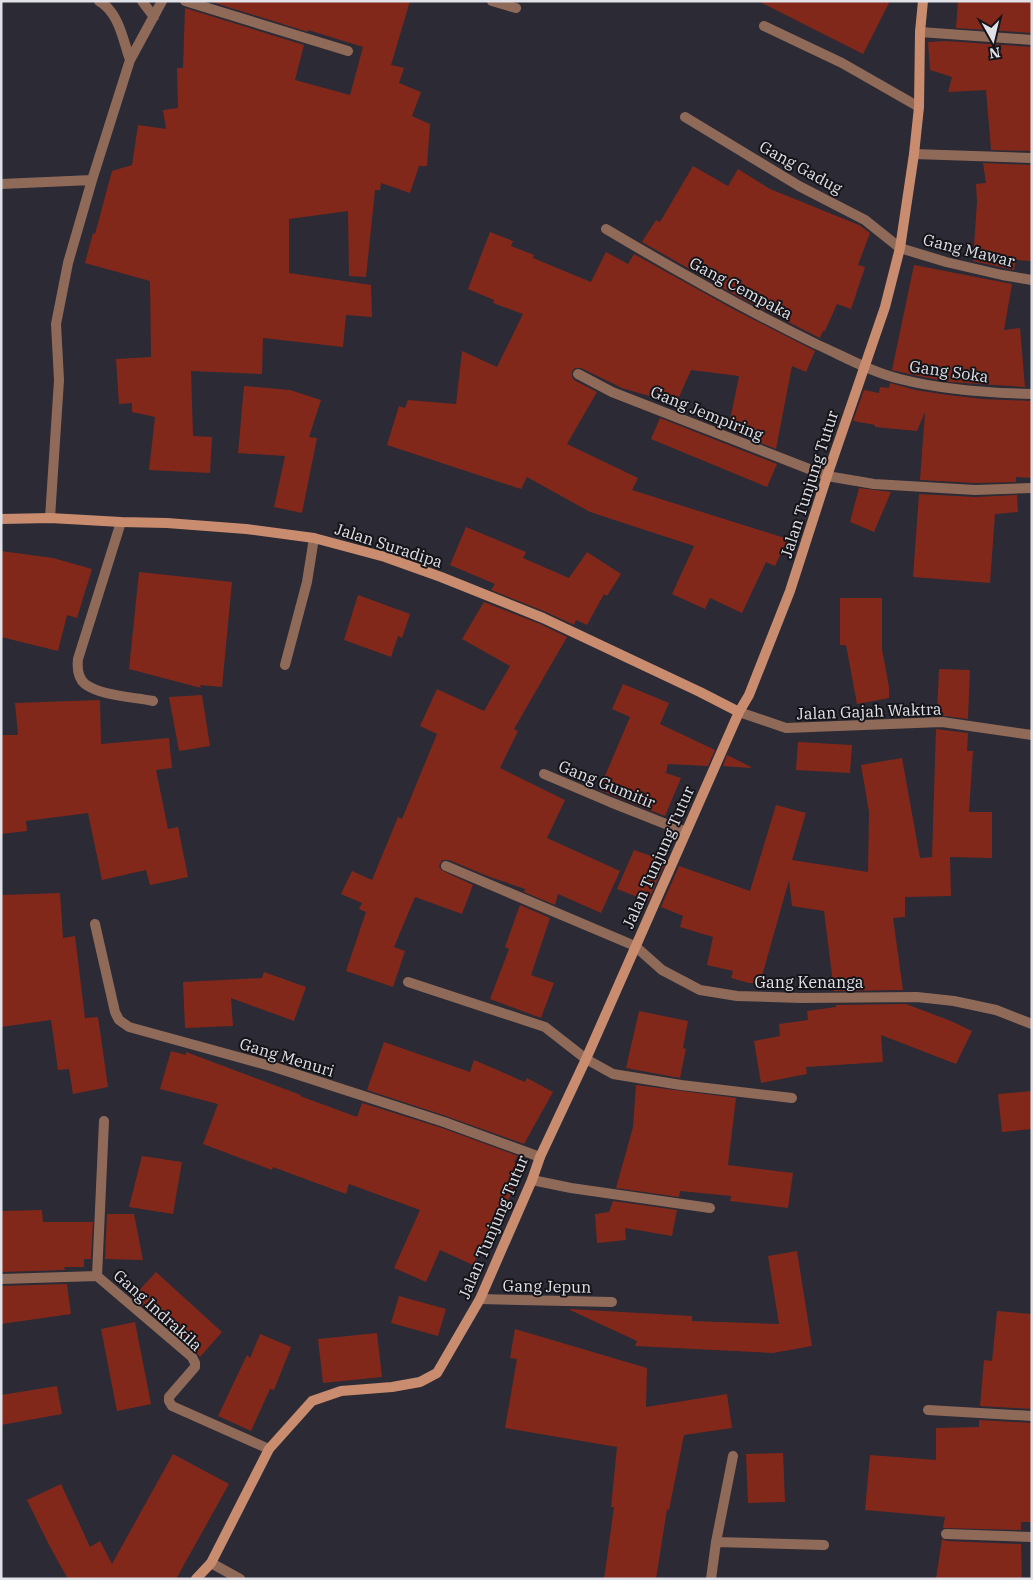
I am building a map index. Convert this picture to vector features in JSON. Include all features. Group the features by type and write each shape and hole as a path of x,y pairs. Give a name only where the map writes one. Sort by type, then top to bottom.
{"street":[{"path":"99,1 108,6 118,24 130,60"},
{"path":"142,1 154,17"},
{"path":"50,518 59,380 56,324 68,263 130,60 162,1"},
{"path":"185,1 348,51"},
{"path":"492,1 516,8"},
{"name":"Jalan Tunjung Tutur","path":"196,1579 211,1562 269,1449 312,1400 341,1391 392,1387 420,1382 437,1373 480,1299 532,1180 540,1157 586,1059 739,712 749,695 790,591 885,307 900,248 919,107 920,32 923,1"},
{"path":"764,26 842,63 919,107"},
{"path":"920,32 1032,40"},
{"name":"Gang Gadug","path":"685,117 799,186 865,220 900,248"},
{"path":"914,154 1032,158"},
{"path":"1,184 92,180"},
{"name":"Gang Cempaka","path":"606,229 672,269 774,324 865,367"},
{"name":"Gang Mawar","path":"900,248 955,264 1032,280"},
{"name":"Gang Soka","path":"865,367 899,379 934,386 1032,394"},
{"name":"Gang Jempiring","path":"578,374 612,392 827,476 874,484 976,490 1032,488"},
{"name":"Jalan Suradipa","path":"1,519 50,518 167,523 246,528 314,538 395,561 441,577 543,618 739,712"},
{"path":"121,522 78,659 78,672 84,683 100,691 154,701"},
{"path":"285,666 306,582 314,538"},
{"name":"Jalan Gajah Waktra","path":"739,712 786,728 942,722 1032,736"},
{"name":"Gang Gumitir","path":"544,774 686,832"},
{"name":"Gang Kenanga","path":"446,866 635,946 662,970 700,990 737,996 801,998 917,997 954,1001 996,1010 1032,1024"},
{"name":"Gang Menuri","path":"95,924 115,1012 119,1020 129,1027 274,1067 444,1122 540,1157"},
{"path":"408,982 545,1027 586,1059 612,1074 681,1085 792,1098"},
{"name":"Gang Indrakila","path":"104,1121 97,1276 192,1357 194,1367 169,1397 172,1406 269,1449"},
{"path":"532,1180 571,1188 710,1208"},
{"path":"1,1279 97,1276"},
{"name":"Gang Jepun","path":"480,1299 612,1302"},
{"path":"928,1410 1032,1416"},
{"path":"711,1579 716,1542 733,1456"},
{"path":"946,1534 1032,1537"},
{"path":"716,1542 824,1545"},
{"path":"211,1562 240,1579"}],"building":[{"path":"209,1 410,1 391,65 404,68 399,83 421,92 412,116 430,124 427,166 419,166 410,193 381,183 380,190 375,190 366,277 349,276 348,211 289,219 289,273 371,285 372,317 346,315 343,347 263,338 262,374 191,371 193,436 212,437 210,473 149,470 155,417 132,412 132,403 119,404 116,359 151,357 150,281 85,263 112,171 132,165 138,125 166,129 163,110 178,108 177,68 183,68 185,8 304,45 295,80 350,95 363,47"},
{"path":"758,1 890,1 863,54"},
{"path":"958,1 1032,1 1032,33 956,28"},
{"path":"946,41 1032,47 1032,151 991,150 986,90 948,92 952,77 930,70 928,42"},
{"path":"983,163 1032,165 1032,261 1016,260 1014,270 973,261 977,202 976,184 986,183"},
{"path":"693,166 728,186 738,169 770,189 859,225 870,233 858,265 865,267 851,309 837,304 820,338 739,297 642,242 656,220 660,222"},
{"path":"490,232 513,241 511,246 534,255 533,258 591,282 606,252 628,264 634,254 733,309 815,351 806,372 792,366 776,449 728,430 739,376 691,370 676,404 622,388 581,368 575,368 572,371 574,380 597,392 567,444 638,478 632,490 788,539 775,566 766,562 742,613 710,598 705,609 672,594 694,546 590,512 527,477 521,489 387,445 399,406 405,408 408,400 456,404 462,351 497,367 523,314 493,303 494,300 468,289"},
{"path":"914,265 1012,284 1004,330 1020,328 1025,387 950,382 892,370"},
{"path":"890,383 915,390 948,395 982,399 1032,401 1032,478 1016,477 1016,482 975,483 920,480 925,412 917,431 875,427 875,425 853,421 864,390 879,393 880,387 889,388"},
{"path":"244,386 290,390 321,400 309,437 317,438 302,513 274,507 285,456 238,453"},
{"path":"660,418 777,464 767,487 651,439"},
{"path":"859,488 891,492 874,532 850,522"},
{"path":"919,494 975,497 1017,495 1018,512 995,514 990,583 913,577"},
{"path":"466,527 526,552 523,558 569,578 587,552 621,574 607,596 604,594 587,625 576,620 574,625 491,590 495,584 450,565"},
{"path":"1,551 53,558 92,569 77,618 67,615 58,651 1,637"},
{"path":"139,572 232,582 222,687 200,685 201,688 129,669"},
{"path":"358,595 410,614 402,638 398,636 391,657 344,640"},
{"path":"840,598 882,598 882,649 889,687 889,698 857,704 846,645 840,645"},
{"path":"484,602 567,637 514,729 518,731 500,768 565,800 547,838 620,871 601,913 558,894 555,905 524,892 525,889 449,860 442,860 439,866 441,870 473,885 462,914 415,897 394,947 405,951 393,987 346,971 366,912 359,909 362,903 341,894 352,871 372,880 398,817 402,819 437,734 420,726 437,689 484,711 510,666 462,639"},
{"path":"939,669 970,670 968,719 937,715"},
{"path":"623,684 669,703 660,724 715,750 708,766 668,764 666,773 681,778 665,816 599,790 630,717 612,709"},
{"path":"202,695 210,746 179,751 169,697"},
{"path":"100,700 101,744 169,738 172,768 156,770 168,829 178,827 188,877 150,885 146,870 102,880 88,813 26,821 27,831 1,834 1,735 18,735 15,703"},
{"path":"936,729 968,733 967,751 973,751 969,812 992,812 992,858 950,857 951,896 905,897 905,917 893,918 903,990 834,991 824,911 792,906 789,880 760,983 749,983 731,978 733,971 707,965 713,937 680,927 683,916 661,907 679,866 750,891 776,805 806,813 792,860 868,872 869,812 861,765 902,758 920,858 933,857"},
{"path":"798,742 852,745 850,773 796,770"},
{"path":"727,755 751,767 751,768 723,766"},
{"path":"634,850 666,861 648,901 617,889"},
{"path":"60,893 63,938 75,936 85,1018 98,1017 108,1087 73,1094 69,1069 58,1070 51,1020 1,1027 1,895"},
{"path":"520,905 550,918 531,975 554,983 541,1018 490,999 509,949 505,947"},
{"path":"264,972 306,987 294,1021 231,998 233,1026 185,1028 183,982 262,978"},
{"path":"906,1004 972,1031 956,1064 881,1035 883,1062 806,1067 807,1074 761,1083 754,1041 780,1036 779,1024 808,1020 807,1011 836,1007 836,1005"},
{"path":"639,1011 688,1021 683,1048 686,1049 680,1078 626,1068"},
{"path":"384,1042 470,1072 474,1060 525,1082 527,1078 553,1092 524,1144 367,1090"},
{"path":"171,1051 186,1055 186,1052 357,1117 362,1103 442,1128 518,1156 514,1162 525,1167 473,1265 440,1250 426,1282 394,1268 420,1210 349,1184 346,1194 273,1167 272,1170 203,1144 218,1104 160,1089"},
{"path":"636,1085 736,1098 728,1165 793,1173 788,1208 730,1201 731,1196 680,1191 679,1197 616,1188 633,1127"},
{"path":"1032,1091 1032,1129 1002,1132 998,1094"},
{"path":"142,1156 182,1162 173,1214 129,1207"},
{"path":"613,1201 677,1210 672,1236 625,1228 626,1240 597,1243 595,1214 609,1212"},
{"path":"42,1210 43,1222 93,1222 91,1259 84,1259 84,1267 64,1267 65,1270 1,1272 1,1211"},
{"path":"107,1214 134,1214 143,1260 105,1259"},
{"path":"797,1251 812,1346 773,1353 635,1346 637,1341 570,1310 692,1316 692,1321 779,1324 768,1256"},
{"path":"156,1272 222,1332 200,1357 133,1297"},
{"path":"67,1284 71,1314 1,1324 1,1286"},
{"path":"399,1296 446,1309 438,1336 391,1323"},
{"path":"997,1311 1032,1314 1032,1409 980,1406 984,1360 992,1361"},
{"path":"135,1322 151,1404 117,1411 101,1329"},
{"path":"515,1329 647,1368 646,1407 727,1394 732,1428 684,1435 669,1510 667,1509 656,1579 604,1579 614,1507 611,1507 617,1447 505,1428 517,1359 510,1358"},
{"path":"377,1333 382,1377 323,1383 318,1339"},
{"path":"260,1334 291,1347 274,1390 270,1389 251,1431 218,1416 247,1355 250,1358"},
{"path":"57,1386 62,1414 1,1425 1,1395"},
{"path":"979,1420 1032,1423 1032,1522 1021,1522 1021,1530 943,1528 945,1517 865,1510 870,1455 936,1460 936,1428 979,1427"},
{"path":"783,1453 785,1502 748,1503 746,1454"},
{"path":"173,1454 229,1484 176,1579 68,1579 27,1500 61,1484 90,1547 100,1541 112,1564"},
{"path":"942,1539 946,1541 1021,1544 1022,1579 936,1579"}]}
